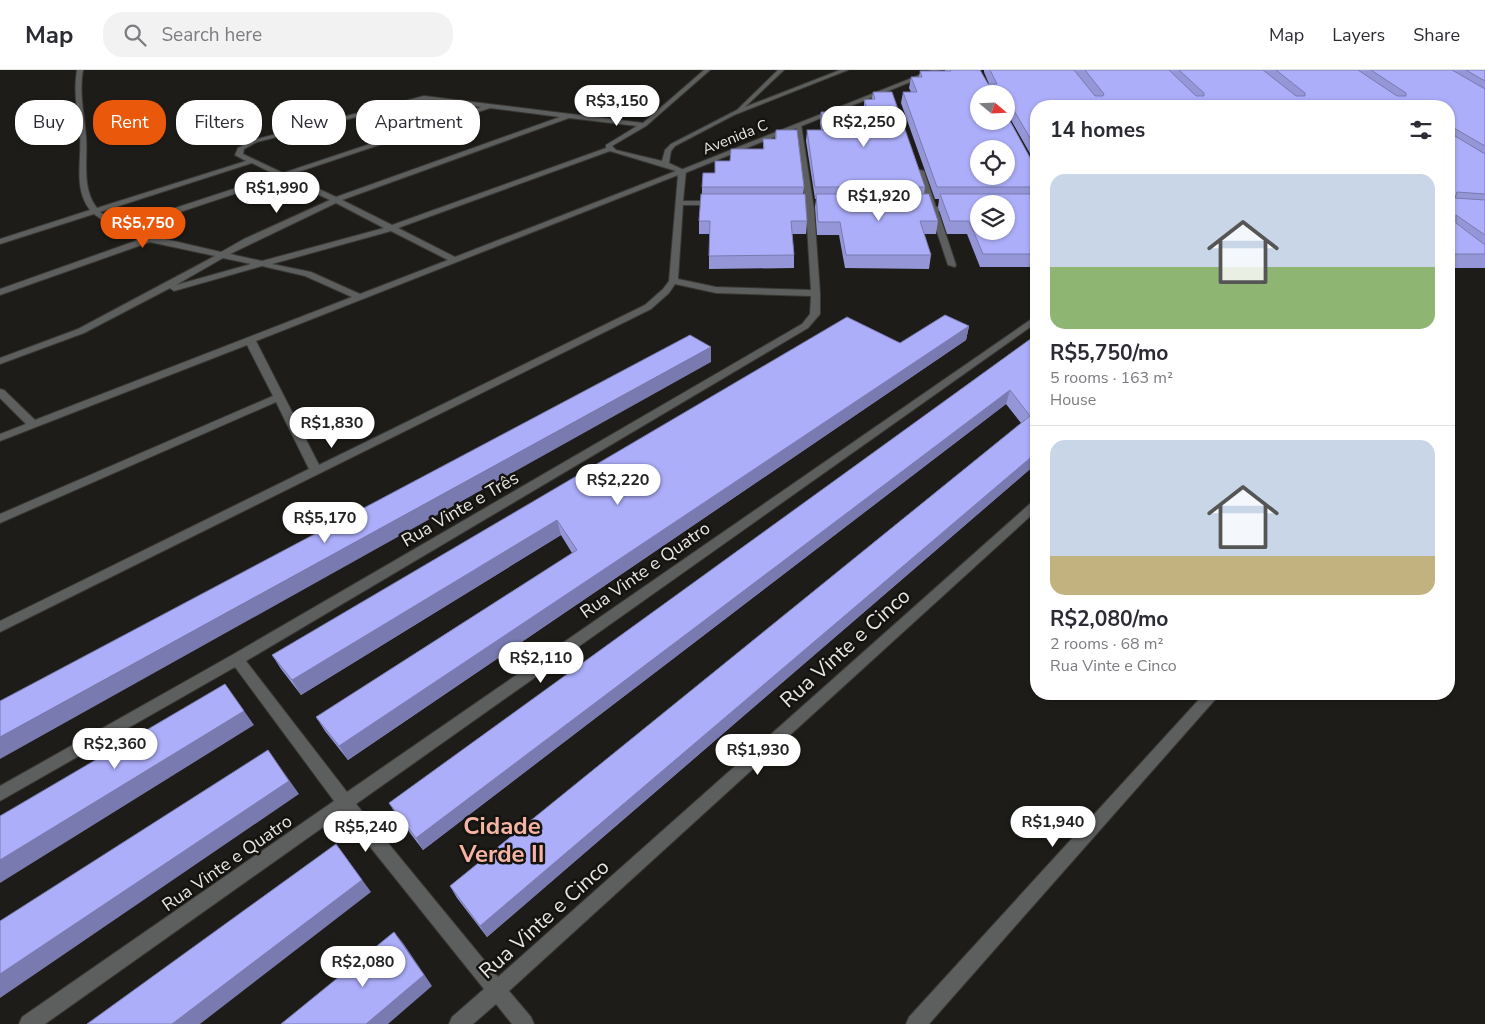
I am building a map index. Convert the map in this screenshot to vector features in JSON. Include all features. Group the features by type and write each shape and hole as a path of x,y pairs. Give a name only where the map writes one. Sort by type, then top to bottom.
{"street":[{"path":"80,70 78,104 83,136 83,188 89,204 96,211 127,234 308,274 360,297"},
{"path":"609,149 610,143 644,124 707,70"},
{"path":"732,114 781,70"},
{"path":"665,164 668,150 672,145 732,114 845,70"},
{"name":"Avenida C","path":"0,438 937,70"},
{"path":"891,88 894,97"},
{"path":"455,260 336,200 239,155 242,148 255,141 424,98 574,114 644,124"},
{"path":"120,229 492,106"},
{"path":"0,361 81,331 247,241 336,200 574,114"},
{"name":"Rua Vinte e Três","path":"0,794 237,659 798,332 815,314 816,293 809,206 798,125"},
{"path":"0,627 648,307 666,291 673,281 682,171 665,164 609,149 392,228 155,292"},
{"path":"915,159 952,265"},
{"path":"0,242 252,161"},
{"path":"912,203 970,208"},
{"path":"904,209 970,204"},
{"path":"679,206 728,206"},
{"path":"0,292 150,239"},
{"path":"673,281 716,290 816,293"},
{"name":"Rua Vinte e Quatro","path":"29,1024 1030,323"},
{"path":"250,340 316,471"},
{"path":"0,392 34,425"},
{"path":"0,519 279,397"},
{"name":"Rua Vinte e Cinco","path":"459,1024 1030,510"},
{"path":"237,659 345,803 496,992 524,1024"},
{"path":"916,1024 1208,700"}],"building":[{"path":"980,70 988,84 997,84 990,70 1074,70 1095,96 1103,96 1104,94 1085,70 1169,70 1196,96 1204,96 1204,93 1179,70 1263,70 1296,96 1305,96 1305,93 1276,70 1358,70 1397,96 1406,96 1406,93 1371,70 1452,70 1485,89 1485,146 1455,129 1455,100 1030,100 1030,138 1015,112 1015,85 970,85 970,130 1015,130 1030,158 1030,187 937,187 903,92 917,92 911,77 922,77 920,71"},
{"path":"1466,70 1485,70 1485,81"},
{"path":"873,92 892,92 925,187 815,187 807,130 824,130 821,112 868,112 864,100 875,99"},
{"path":"776,130 797,130 804,187 702,187 703,173 715,173 715,161 730,161 731,149 764,149 763,139 776,139"},
{"path":"1455,136 1485,154 1485,194 1457,192 1455,198"},
{"path":"701,194 805,194 807,221 791,221 794,255 709,256 710,221 699,221"},
{"path":"816,194 929,194 938,221 920,221 931,255 846,255 840,222 818,222"},
{"path":"940,194 1030,194 1030,254 983,254 977,240 1015,240 1015,195 970,195 970,223 969,221 950,221"},
{"path":"1455,198 1485,200 1485,235 1456,215 1456,223 1485,245 1485,254 1455,254"},
{"path":"945,315 969,326 339,746 316,717 577,550 557,520 292,680 272,655 847,317 900,343"},
{"path":"690,335 711,347 0,737 0,701"},
{"path":"1030,339 1030,416 1010,390 416,838 389,803"},
{"path":"1030,416 1030,458 480,926 450,886"},
{"path":"225,684 244,711 0,860 0,816"},
{"path":"268,750 289,781 0,974 0,921"},
{"path":"336,844 362,880 172,1024 87,1024"},
{"path":"394,932 424,975 366,1024 281,1024"}],"district":[{"name":"Cidade Verde II","path":"502,840"}]}
